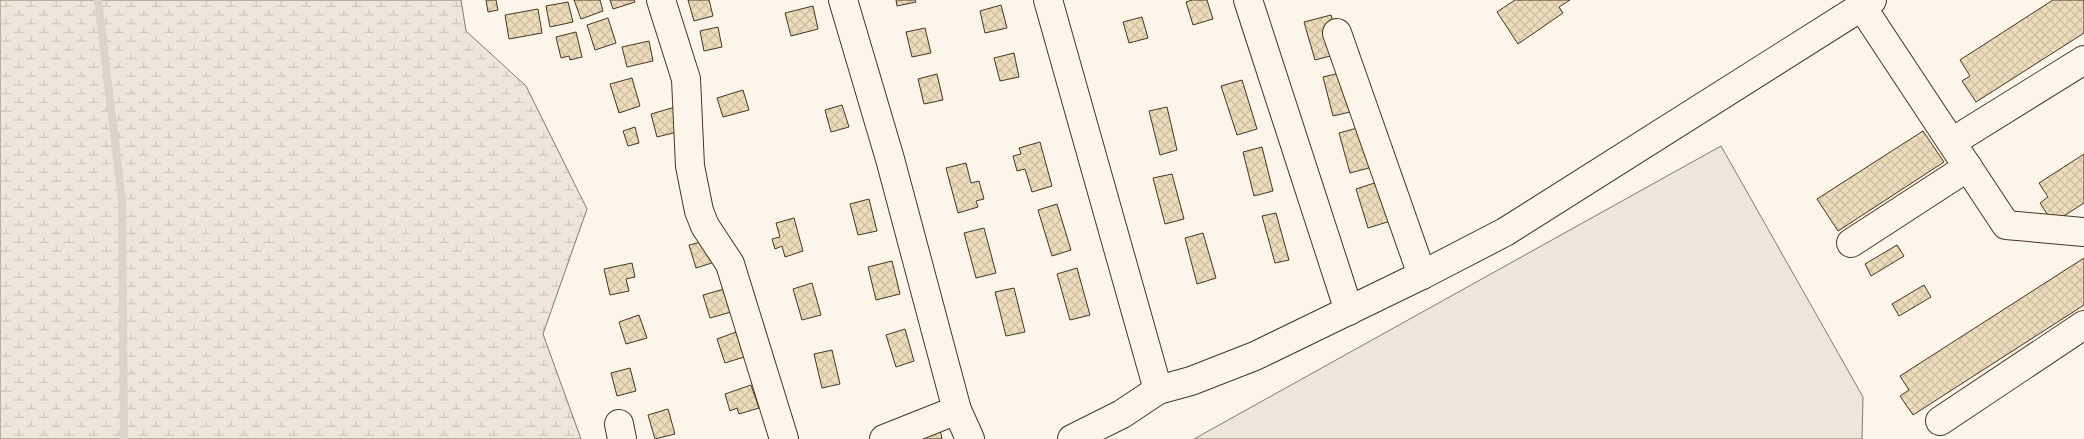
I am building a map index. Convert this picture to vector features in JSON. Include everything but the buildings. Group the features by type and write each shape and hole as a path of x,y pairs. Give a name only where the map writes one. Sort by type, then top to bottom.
{"street":[{"path":"661,0 686,79 690,166 699,211 705,226 730,264 784,439"},
{"path":"843,0 890,159 957,410 970,439"},
{"path":"1048,0 1158,390"},
{"path":"1248,0 1349,311"},
{"path":"1072,439 1122,414 1158,390 1198,378 1255,356 1422,275 1505,232 1867,3 1952,142 2006,225 2082,230"},
{"path":"1337,33 1422,275"},
{"path":"1952,142 2084,60"},
{"path":"1851,243 1968,167"},
{"path":"1940,420 2084,325"},
{"path":"884,439 957,410"}],"green space":[{"path":"0,0 461,0 466,31 526,86 587,209 543,334 581,439 0,439"},
{"path":"1721,146 1863,397 1862,439 1194,439"}],"waterway":[{"path":"98,0 122,200 124,439"}]}
